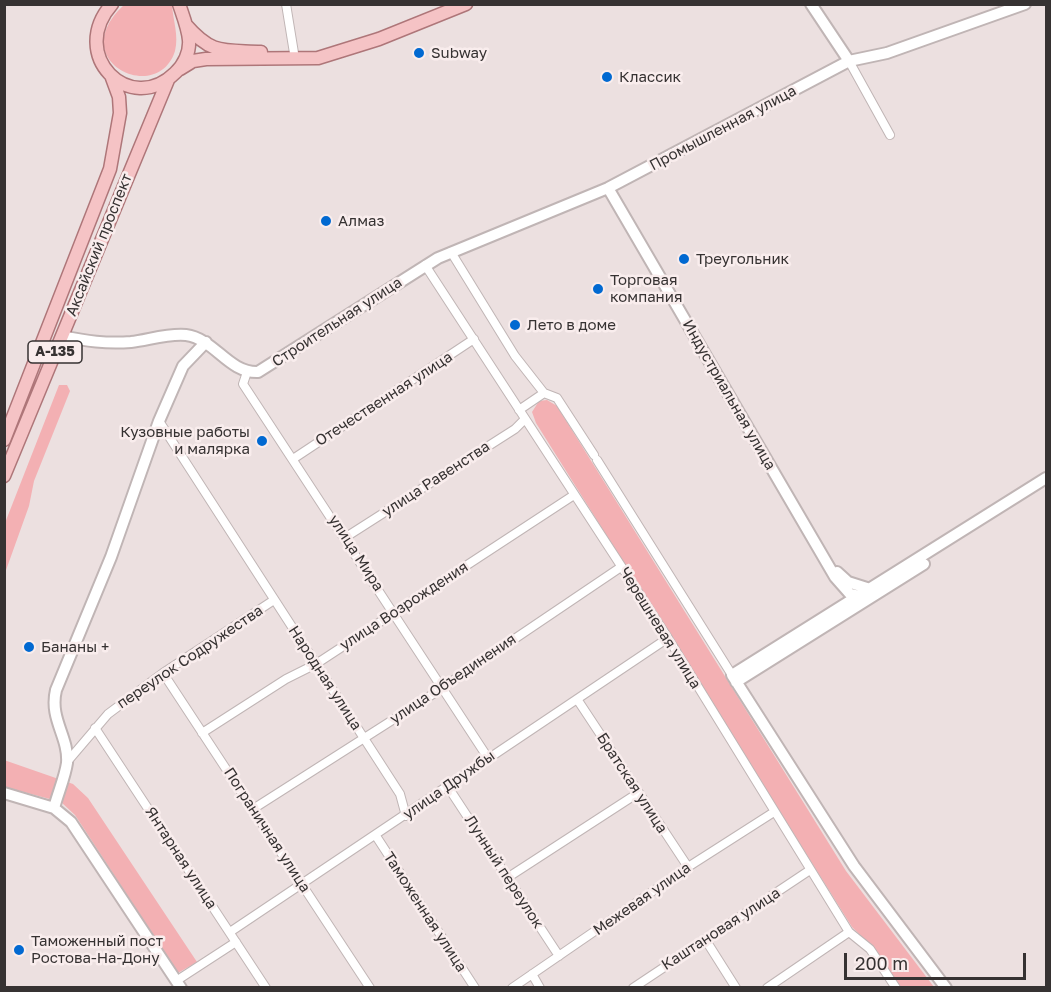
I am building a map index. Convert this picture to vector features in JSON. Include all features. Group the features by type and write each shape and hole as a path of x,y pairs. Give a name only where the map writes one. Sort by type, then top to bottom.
{"main road":[{"name":"Аксайский проспект","path":"4,440 110,169 120,113 119,97 112,78 103,68 95,44 96,30 112,4"},
{"path":"179,4 189,42 187,56 180,69"},
{"path":"112,78 126,86 147,88 168,80 193,61 206,59 296,60 343,52 466,4"},
{"path":"186,24 198,38 212,48 294,53 343,52"},
{"name":"Аксайский проспект","path":"4,476 168,80"}],"street":[{"path":"286,4 294,53"},
{"path":"811,4 849,62 890,135"},
{"name":"Промышленная улица","path":"425,265 451,252 608,188 849,62 887,52 1025,4"},
{"name":"Индустриальная улица","path":"608,188 816,546 843,588 856,597"},
{"path":"451,252 498,331 544,393 557,398 596,457 854,866 946,987"},
{"name":"Черешневая улица","path":"425,265 668,638 849,932 870,950 896,987"},
{"name":"Строительная улица","path":"247,372 258,372 270,365 425,265"},
{"path":"62,336 97,343 185,335 206,342 223,357 247,372"},
{"name":"Отечественная улица","path":"293,459 474,339"},
{"path":"67,762 52,703 56,690 111,556 159,421 183,366 206,342"},
{"name":"улица Мира","path":"247,372 243,384 346,537 488,758"},
{"path":"519,410 544,393"},
{"name":"улица Равенства","path":"346,537 515,429 525,419"},
{"name":"Народная улица","path":"159,421 400,794 406,816"},
{"path":"1005,509 1047,478"},
{"path":"734,678 1005,509 1047,487"},
{"name":"улица Возрождения","path":"202,733 286,679 316,664 574,495"},
{"path":"816,546 848,582 870,594"},
{"name":"улица Объединения","path":"253,809 621,567"},
{"path":"734,678 856,597 870,594"},
{"name":"переулок Содружества","path":"54,808 67,762 108,714 163,673 274,600"},
{"name":"улица Дружбы","path":"230,932 668,638"},
{"name":"Пограничная улица","path":"163,673 370,987"},
{"name":"Братская улица","path":"577,699 688,867"},
{"name":"Янтарная улица","path":"95,728 266,987"},
{"name":"Лунный переулок","path":"448,787 559,956"},
{"path":"4,793 54,808 71,822 178,984 236,942"},
{"path":"507,878 638,794"},
{"name":"Межевая улица","path":"512,987 688,867 774,812"},
{"name":"Таможенная улица","path":"376,836 475,987"},
{"name":"Каштановая улица","path":"633,987 810,870"},
{"path":"767,987 849,932"},
{"path":"705,939 736,987"},
{"path":"532,974 540,987"}],"shaded area":[{"path":"124,5 172,5 176,34 175,51 165,67 151,75 135,75 120,70 109,59 104,44 108,25"},
{"path":"59,385 67,385 70,391 34,481 29,506 5,573 5,523"},
{"path":"547,400 557,406 846,871 934,987 901,987 872,947 852,927 536,423 532,412 539,401"},
{"path":"4,760 73,784 88,798 197,962 178,973 75,815 61,802 5,787"}],"place":[{"name":"Subway","path":"419,53"},
{"name":"Классик","path":"607,77"},
{"name":"Алмаз","path":"326,221"},
{"name":"Треугольник","path":"684,259"},
{"name":"Торговая компания","path":"598,289"},
{"name":"Лето в доме","path":"515,325"},
{"name":"Кузовные работы и малярка","path":"262,441"},
{"name":"Бананы +","path":"29,647"},
{"name":"Таможенный пост Ростова-На-Дону","path":"19,950"}]}
